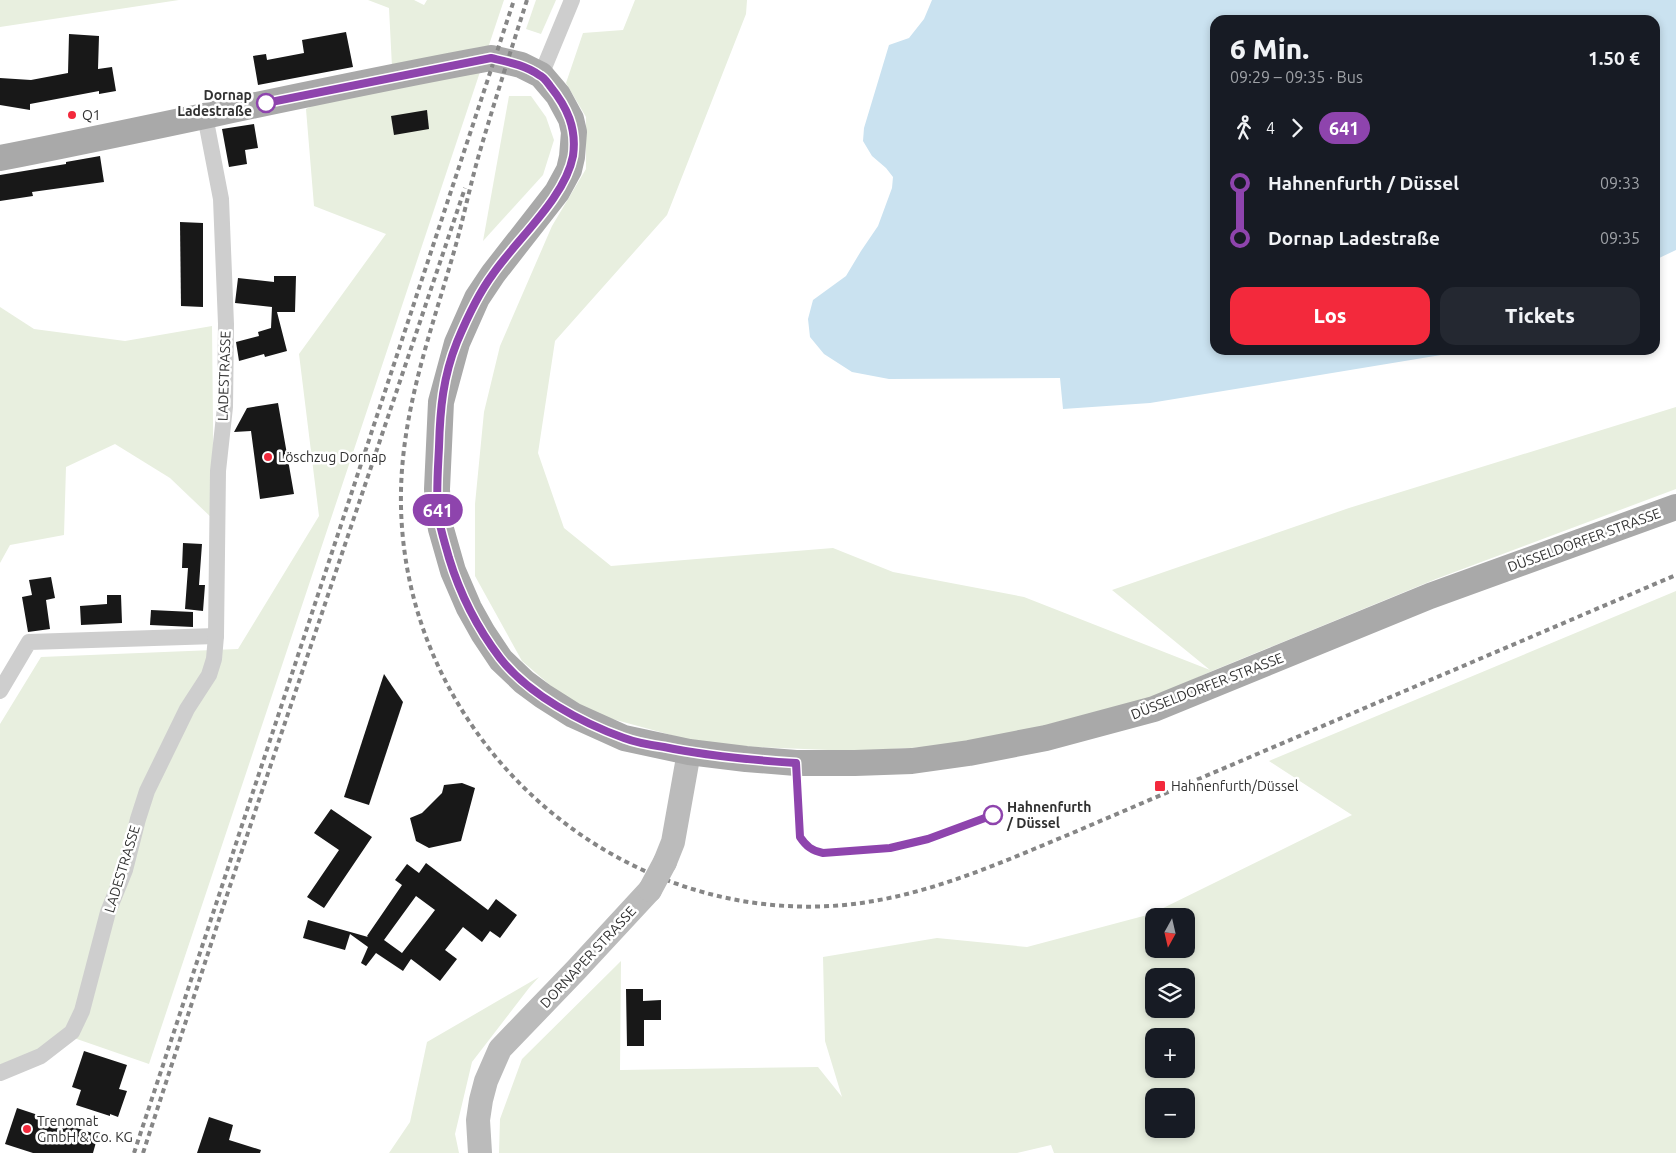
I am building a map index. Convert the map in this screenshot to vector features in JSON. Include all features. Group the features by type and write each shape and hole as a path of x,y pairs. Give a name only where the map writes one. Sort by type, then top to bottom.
{"main road":[{"name":"DÜSSELDORFER STRASSE","path":"0,158 491,58 521,65 541,76 558,96 571,119 574,132 569,170 557,192 488,282 478,298 457,343 441,402 437,489 438,512 453,571 469,608 501,660 524,682 573,715 636,742 746,760 796,763 903,761 968,753 1060,735 1154,709 1430,596 1676,507"},
{"name":"DORNAPER STRASSE","path":"480,1153 478,1120 486,1081 500,1048 560,987 650,890 673,842 689,752"}],"street":[{"path":"541,76 572,0"},
{"name":"LADESTRASSE","path":"0,1073 41,1056 72,1032 82,1011 108,912 125,870 147,791 187,709 209,675 214,659 216,636 218,471 225,407 226,324 220,199 205,116"},
{"path":"0,691 29,642 216,636"}],"green space":[{"path":"0,0 179,0 0,27"},
{"path":"368,0 414,0 424,5 427,0 504,0 149,1064 74,1038 0,1069 0,724 41,657 238,649 319,516 299,354 386,234 314,206 306,109 392,67 389,8"},
{"path":"536,0 556,0 541,34 526,29"},
{"path":"635,0 747,0 746,14 667,215 555,341 538,453 564,528 611,566 833,548 893,572 1024,597 1210,670 1112,590 1349,508 1676,407 1676,489 1436,579 1212,671 1150,699 966,745 853,751 708,745 579,710 522,661 475,576 475,504 484,412 500,346 552,226 586,169 586,117 566,83 583,33 623,30"},
{"path":"509,96 531,96 546,117 554,140 543,175 483,241"},
{"path":"0,307 34,329 125,341 212,326 214,520 170,478 115,444 66,467 64,535 10,545 0,563"},
{"path":"1676,591 1676,1153 1054,1153 1051,1145 1017,1153 499,1153 500,1119 522,1059 621,961 620,1070 818,1067 842,1097 825,1041 823,957 937,938 1027,947 1145,916 1145,958 1195,958 1195,908 1163,908 1352,815 1269,761"},
{"path":"539,977 472,1062 455,1134 459,1153 389,1153 410,1122 427,1042"}],"water":[{"path":"932,0 1676,0 1676,250 1660,258 1660,15 1210,15 1210,355 1441,355 1150,403 1063,409 1060,378 889,379 852,372 824,354 810,337 808,319 813,300 846,276 878,226 892,188 893,177 872,156 863,141 864,128 889,45 909,38 924,19"}],"building":[{"path":"346,32 353,67 258,85 253,56 266,54 267,60 304,53 302,40"},
{"path":"69,34 99,36 98,69 112,67 116,91 99,94 99,91 30,104 30,110 0,105 0,78 31,80 68,73"},
{"path":"427,110 429,129 394,135 391,116"},
{"path":"254,124 258,148 245,150 247,164 229,167 222,129"},
{"path":"100,156 104,182 32,192 33,196 0,201 0,175 66,164 66,162"},
{"path":"180,222 203,223 203,307 181,306"},
{"path":"274,276 296,276 295,312 277,312 287,351 265,357 264,354 239,361 236,342 259,336 258,332 271,328 272,307 235,303 238,278 274,282"},
{"name":"Löschzug Dornap","path":"278,403 294,494 260,499 251,431 234,432 247,408"},
{"path":"183,543 202,544 199,585 205,585 203,611 185,609 188,568 182,568"},
{"path":"51,577 55,598 46,600 50,629 28,632 22,597 32,595 29,580"},
{"path":"107,595 121,595 122,623 81,625 80,606 107,604"},
{"path":"151,610 193,612 193,627 150,625"},
{"path":"384,674 403,702 369,805 344,797"},
{"path":"462,783 475,788 461,841 429,848 416,841 410,818 422,813 442,793 444,785"},
{"path":"331,809 372,837 324,908 307,897 339,850 314,833"},
{"path":"426,863 488,910 496,899 517,915 500,938 490,931 482,942 463,927 445,950 457,959 440,981 411,959 403,971 376,953 366,966 361,963 368,947 350,934 345,950 303,938 308,920 368,937 402,885 395,880 407,864 419,873","holes":["416,896 435,910 402,953 384,940"]},
{"path":"626,989 643,989 643,1001 661,1000 661,1020 644,1020 644,1046 627,1046"},
{"path":"84,1051 127,1065 119,1089 127,1091 118,1117 76,1105 81,1090 72,1087"},
{"path":"17,1108 98,1135 93,1153 33,1153 5,1144"},
{"path":"209,1117 233,1125 229,1140 261,1150 260,1153 197,1153"}],"railway":[{"path":"134,1153 514,0"},
{"path":"527,0 480,151 457,242 417,379 405,442 401,507 412,590 438,667 479,736 533,796 597,845 669,881 748,902 831,906 863,903 893,897 983,870 1676,575"},
{"path":"143,1153 227,895 465,188"}],"bus line":[{"name":"641","path":"266,103 491,58 521,65 541,76 558,96 571,119 574,144 569,170 548,205 493,274 478,298 457,343 441,402 437,489 441,529 457,582 483,633 501,660 524,682 543,696 573,715 624,738 689,752 746,760 796,763 800,837 804,844 816,852 890,848 928,839 993,815"}],"place":[{"name":"Dornap Ladestraße","path":"266,103"},
{"name":"Q1","path":"72,115"},
{"name":"Löschzug Dornap","path":"268,457"},
{"name":"Hahnenfurth/Düssel","path":"1160,786"},
{"name":"Hahnenfurth / Düssel","path":"993,815"},
{"name":"Trenomat GmbH & Co. KG","path":"27,1129"}]}
